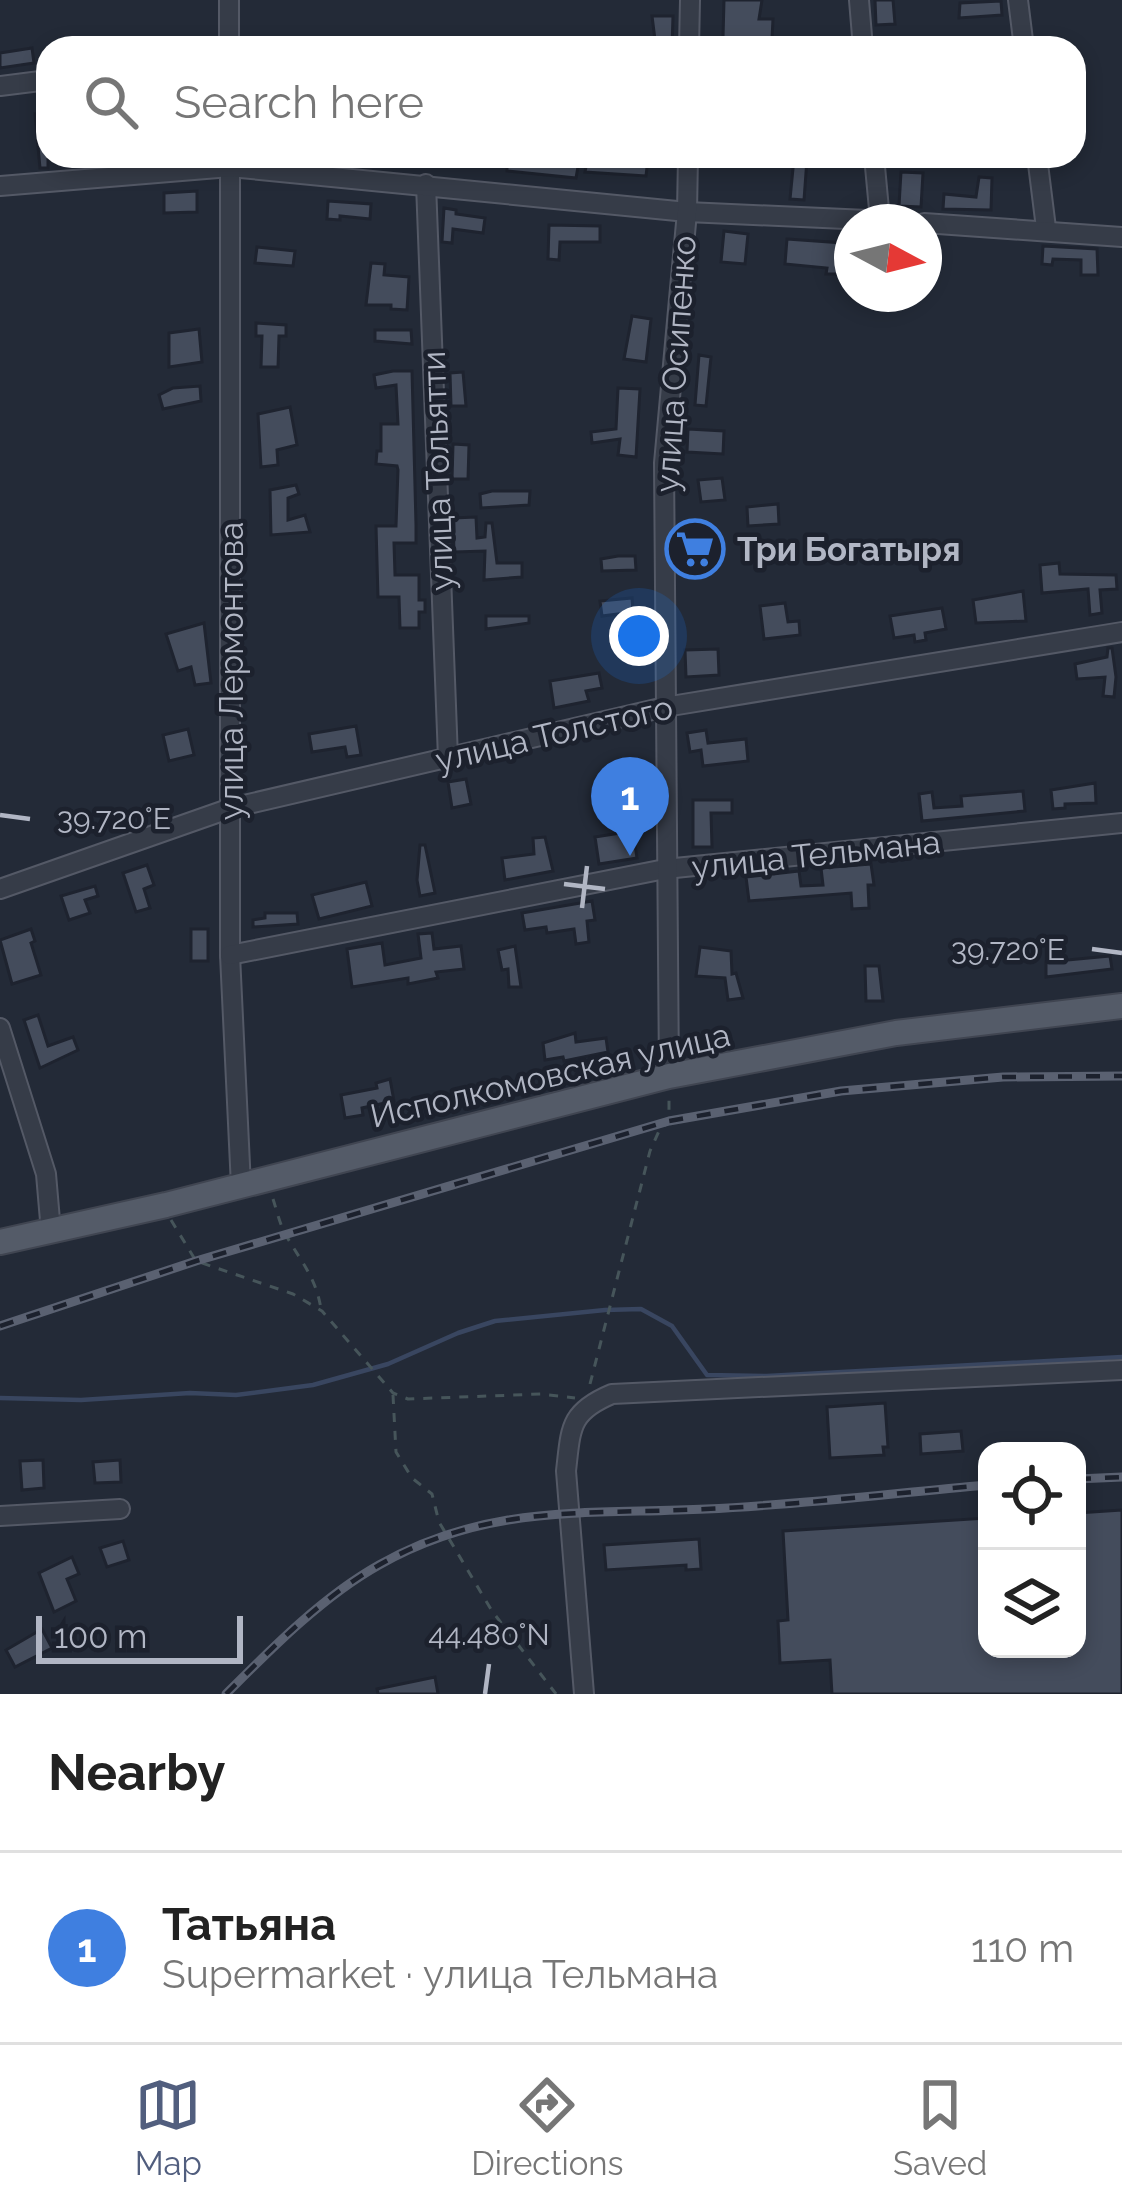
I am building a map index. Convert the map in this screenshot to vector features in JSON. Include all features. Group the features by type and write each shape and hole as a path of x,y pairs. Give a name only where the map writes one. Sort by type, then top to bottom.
{"main road":[{"name":"Исполкомовская улица","path":"0,1242 166,1205 669,1076 896,1034 1122,1006"}],"street":[{"path":"229,0 229,36"},
{"path":"689,36 690,0"},
{"path":"859,0 862,36"},
{"path":"1018,0 1022,36"},
{"path":"0,86 36,82"},
{"path":"0,186 115,168"},
{"name":"улица Лермонтова","path":"230,168 230,955 253,1183"},
{"path":"290,168 687,212 834,218"},
{"name":"улица Осипенко","path":"669,1076 664,463 688,168"},
{"path":"875,168 878,204"},
{"path":"1038,168 1046,229"},
{"name":"улица Тольятти","path":"426,184 448,758"},
{"path":"942,224 1122,237"},
{"name":"улица Толстого","path":"0,889 231,808 665,707 1122,632"},
{"name":"улица Тельмана","path":"230,955 665,869 1122,823"},
{"path":"0,1028 46,1174 51,1232"},
{"path":"584,1694 566,1471 570,1434 586,1405 612,1394 1122,1370"},
{"path":"0,1516 120,1509"}],"path":[{"path":"166,1205 174,1231 196,1261 293,1294 322,1311 393,1393 408,1399 541,1394 573,1397 586,1405 650,1151 669,1121 669,1076"},
{"path":"253,1183 308,1264 322,1311"},
{"path":"393,1393 396,1452 412,1478 432,1494 439,1522 492,1612 556,1694"}],"building":[{"path":"724,0 762,0 759,19 773,19 772,36 723,36"},
{"path":"875,0 893,0 895,24 876,25"},
{"path":"1001,1 1002,15 959,18 960,3"},
{"path":"652,16 673,16 672,36 654,36"},
{"path":"32,48 34,63 0,68 0,53"},
{"path":"507,168 578,168 576,178"},
{"path":"586,168 647,168 646,176 585,172"},
{"path":"793,168 806,168 804,200 790,199"},
{"path":"901,172 923,173 921,204 899,204"},
{"path":"979,177 992,178 991,210 943,209 944,194 976,197"},
{"path":"197,191 197,212 164,213 164,193"},
{"path":"328,201 371,204 370,219 327,219"},
{"path":"444,208 485,218 483,233 453,229 452,243 442,242"},
{"path":"549,225 600,226 600,242 560,242 559,260 548,259"},
{"path":"724,231 748,234 745,264 721,262"},
{"path":"787,239 834,242 834,274 826,274 827,268 785,264"},
{"path":"1043,246 1097,249 1098,275 1081,275 1081,260 1053,259 1052,265 1042,264"},
{"path":"257,247 295,251 293,266 255,263"},
{"path":"371,263 385,264 384,275 409,277 407,310 366,305"},
{"path":"632,316 651,319 646,362 624,359"},
{"path":"256,323 286,325 286,336 279,336 278,367 261,367 262,336 256,336"},
{"path":"199,329 202,362 169,367 169,333"},
{"path":"375,330 411,330 412,344 375,341"},
{"path":"699,355 711,357 706,406 695,405"},
{"path":"412,371 416,543 394,543 395,575 419,575 419,600 425,600 425,612 419,612 419,628 400,628 399,597 378,597 376,526 396,526 398,470 376,464 377,451 381,451 381,424 398,424 396,385 376,388 374,375"},
{"path":"463,372 466,406 451,406 450,373"},
{"path":"200,386 201,401 163,409 159,395 173,388"},
{"path":"618,388 640,389 636,457 618,455 620,439 592,443 591,432 616,429"},
{"path":"290,407 297,445 277,450 278,465 261,467 258,414"},
{"path":"688,429 724,431 723,454 687,452"},
{"path":"453,444 469,445 468,479 452,479"},
{"path":"722,478 725,500 701,502 698,480"},
{"path":"296,485 299,494 288,498 288,520 305,515 310,532 271,535 270,490"},
{"path":"530,491 529,505 481,508 480,494"},
{"path":"778,504 779,524 748,526 747,507"},
{"path":"476,517 477,538 485,537 486,523 492,523 497,563 522,563 522,577 484,580 485,551 454,552 453,518"},
{"path":"685,535 708,535 708,558 685,559"},
{"path":"635,556 636,570 602,571 601,559"},
{"path":"1059,563 1060,574 1116,575 1117,589 1100,590 1102,613 1090,615 1088,589 1042,593 1040,565"},
{"path":"1023,591 1026,621 976,623 973,600"},
{"path":"632,598 635,636 620,637 618,614 602,616 600,601"},
{"path":"785,603 788,622 799,621 800,635 764,639 760,606"},
{"path":"942,608 946,629 925,633 926,640 915,642 914,635 894,638 890,616"},
{"path":"486,616 529,616 529,623 486,629"},
{"path":"204,623 211,683 195,685 191,667 178,671 166,634"},
{"path":"1112,648 1116,677 1114,697 1103,696 1105,677 1077,679 1075,664 1107,657"},
{"path":"718,649 719,675 686,677 685,650"},
{"path":"599,673 602,688 586,691 589,701 554,708 550,681"},
{"path":"356,726 361,755 347,757 345,747 312,752 309,734"},
{"path":"188,729 194,755 169,761 163,735"},
{"path":"706,730 708,743 746,739 748,761 703,766 701,750 690,752 687,733"},
{"path":"466,779 471,804 452,808 448,782"},
{"path":"1095,783 1096,803 1053,809 1051,790"},
{"path":"1023,791 1025,811 922,821 919,794 932,792 934,808 962,806 961,796"},
{"path":"693,800 732,800 732,813 711,813 712,847 693,847"},
{"path":"633,831 637,858 599,864 595,837"},
{"path":"545,837 553,871 505,880 502,858 534,854 533,838"},
{"path":"420,845 425,845 435,893 420,896 417,880"},
{"path":"871,864 874,885 868,885 869,908 852,909 851,893 749,901 746,877 799,871 801,886 823,885 821,868"},
{"path":"147,865 154,885 144,889 150,908 136,912 123,873"},
{"path":"366,882 372,906 319,919 312,895"},
{"path":"95,886 98,896 85,900 90,913 69,920 61,896"},
{"path":"592,901 595,920 587,921 589,942 576,944 574,929 525,930 522,913"},
{"path":"265,913 297,913 298,924 253,927 253,920 265,918"},
{"path":"31,929 41,975 12,984 0,940"},
{"path":"191,929 208,929 208,961 191,961"},
{"path":"432,933 434,949 461,946 464,969 436,972 438,978 408,984 408,978 352,987 347,949 382,943 385,965 421,958 418,934"},
{"path":"515,946 521,987 509,987 508,969 502,970 498,950"},
{"path":"700,947 731,951 732,974 736,973 743,998 728,1000 725,978 696,976"},
{"path":"1110,956 1112,969 1046,977 1046,962"},
{"path":"865,966 879,966 883,1001 866,1001"},
{"path":"38,1015 48,1046 73,1037 78,1050 40,1068 24,1020"},
{"path":"575,1033 576,1042 606,1038 608,1052 545,1060 543,1043"},
{"path":"390,1079 394,1101 362,1108 363,1115 345,1118 341,1095 377,1088 376,1083"},
{"path":"885,1403 888,1447 883,1447 884,1455 830,1458 827,1407"},
{"path":"961,1431 963,1451 921,1454 920,1434"},
{"path":"43,1460 44,1488 22,1490 20,1461"},
{"path":"120,1460 121,1482 95,1483 93,1462"},
{"path":"1122,1510 1122,1694 832,1694 830,1660 780,1663 778,1621 788,1620 783,1531 978,1519 978,1658 1086,1658 1086,1512"},
{"path":"699,1539 701,1569 686,1570 686,1565 606,1570 604,1545"},
{"path":"123,1541 129,1560 107,1567 100,1548"},
{"path":"72,1557 79,1574 67,1579 76,1601 54,1612 39,1573"},
{"path":"42,1629 52,1648 15,1667 6,1650"},
{"path":"435,1677 438,1694 378,1694 377,1689"}],"waterway":[{"path":"0,1398 236,1395 313,1385 388,1364 495,1321 605,1310 641,1309 672,1326 707,1375 1122,1357"}],"railway":[{"path":"0,1326 196,1261 669,1121 841,1091 1003,1077 1122,1076"},
{"path":"1086,1479 1122,1477"},
{"path":"226,1694 337,1592 379,1565 459,1531 539,1516 741,1507 978,1486"}],"place":[{"name":"Три Богатыря","path":"695,549"},
{"name":"Татьяна","path":"630,856"}]}
